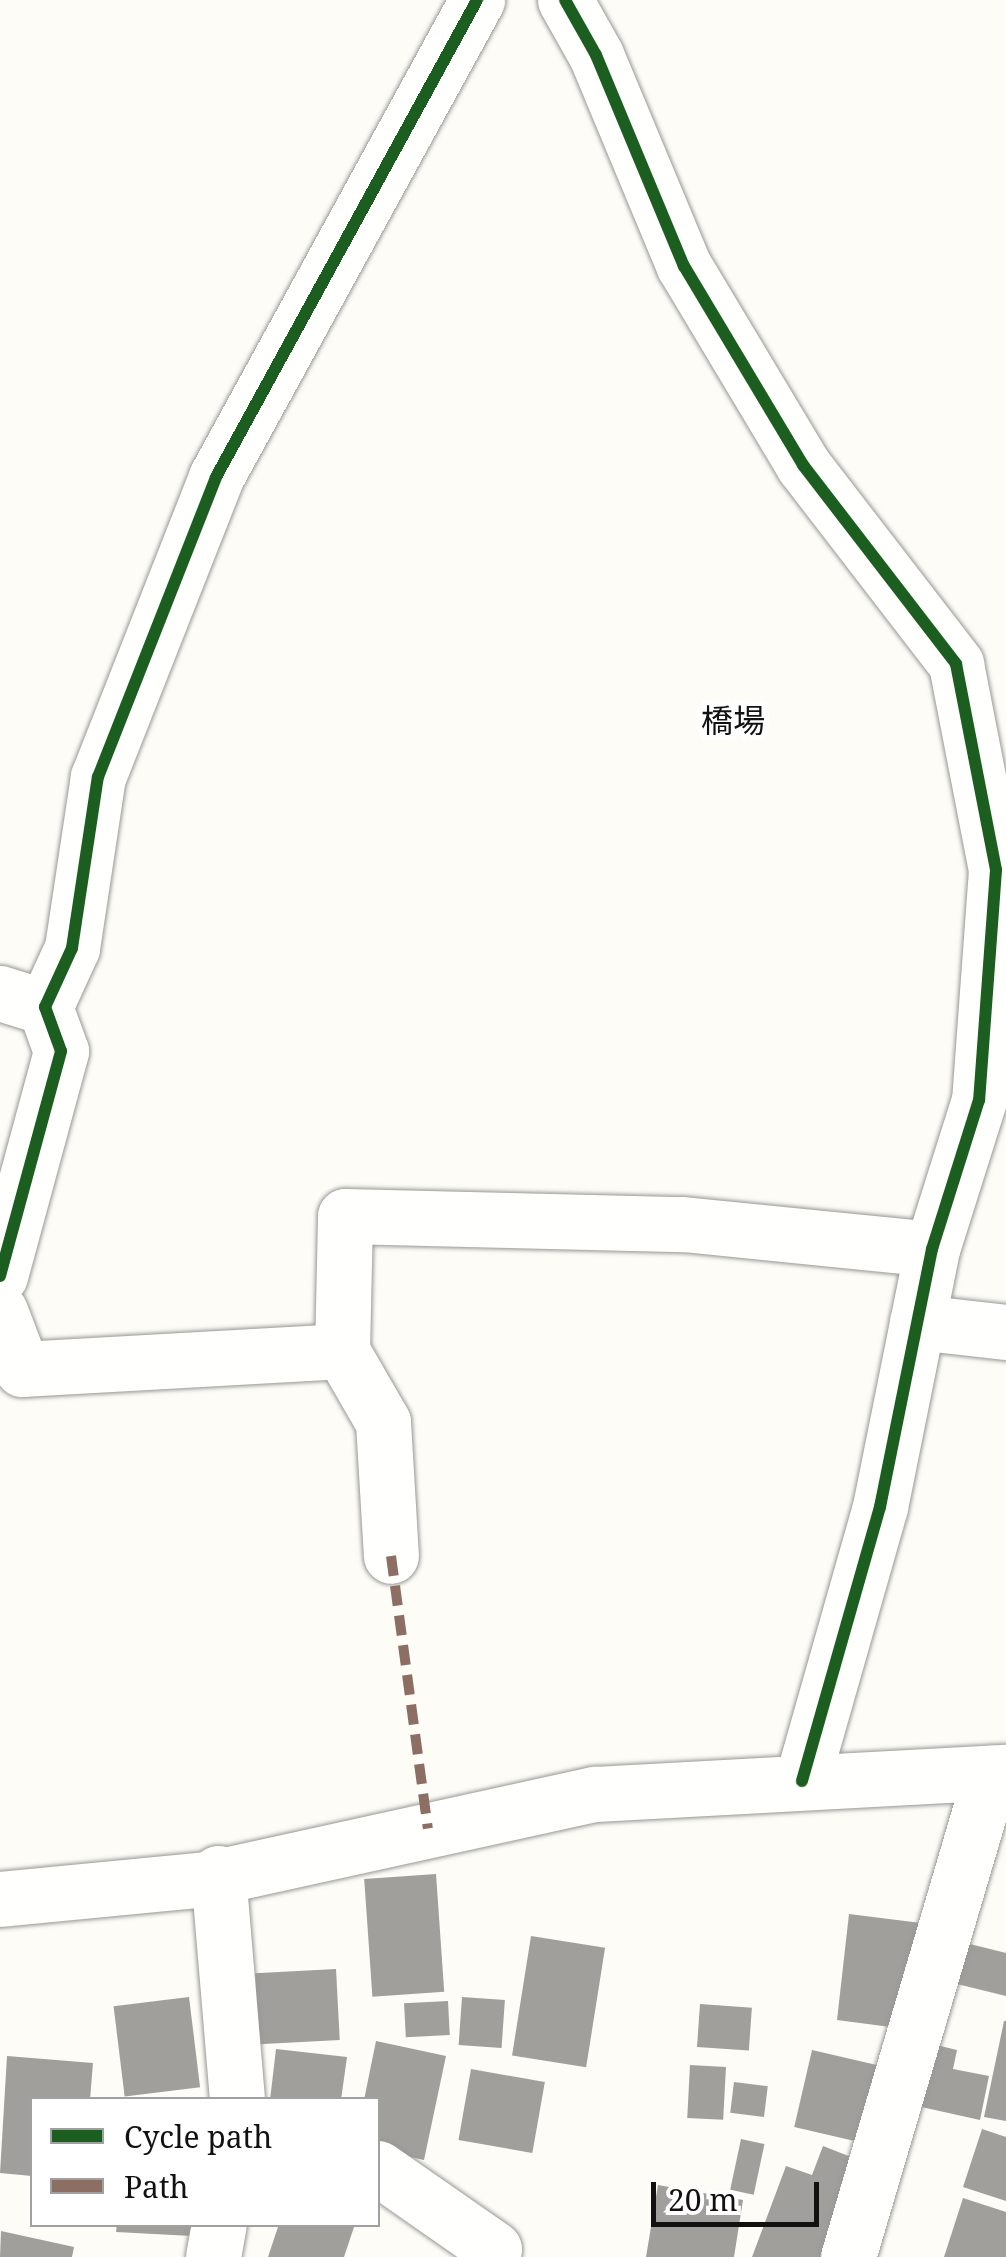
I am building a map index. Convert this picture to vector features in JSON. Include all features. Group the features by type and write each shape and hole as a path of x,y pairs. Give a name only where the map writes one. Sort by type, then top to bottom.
{"street":[{"path":"0,1276 62,1051 23,1000 72,948 98,777 216,477 477,0"},
{"path":"565,0 596,55 684,266 803,465 956,664 996,870 979,1100 932,1250 880,1507 802,1782"},
{"path":"391,1556 383,1422 342,1351 346,1216 683,1224 932,1250"},
{"path":"0,1311 22,1369 342,1351"},
{"path":"917,1322 1006,1332"},
{"path":"0,1899 207,1880 218,1873 594,1794 998,1772 848,2257"},
{"path":"218,1873 236,2097"},
{"path":"380,2169 494,2249 492,2257"},
{"path":"212,2257 219,2227"}],"building":[{"path":"436,1874 444,1992 372,1997 364,1879"},
{"path":"849,1914 929,1924 898,2028 837,2020"},
{"path":"531,1936 605,1948 586,2067 512,2056"},
{"path":"962,1942 1006,1953 1006,1996 953,1983"},
{"path":"336,1969 340,2040 259,2044 255,1973"},
{"path":"189,1997 200,2087 125,2097 114,2006"},
{"path":"462,1997 505,2000 502,2048 459,2045"},
{"path":"448,2001 450,2035 406,2037 404,2003"},
{"path":"700,2004 752,2008 749,2051 697,2047"},
{"path":"1006,2021 1006,2121 984,2117"},
{"path":"376,2041 446,2056 424,2160 380,2150 380,2097 365,2097"},
{"path":"920,2041 957,2050 953,2069 989,2076 980,2120 908,2104"},
{"path":"276,2049 347,2057 341,2097 270,2097"},
{"path":"812,2050 883,2066 865,2143 794,2127"},
{"path":"7,2056 93,2063 90,2097 30,2097 30,2176 0,2173"},
{"path":"690,2065 726,2067 723,2120 687,2118"},
{"path":"471,2069 545,2082 532,2153 458,2140"},
{"path":"734,2082 768,2086 764,2117 730,2113"},
{"path":"982,2129 1006,2137 1006,2201 963,2187"},
{"path":"741,2139 764,2144 754,2195 730,2190"},
{"path":"823,2146 864,2162 830,2257 752,2257 786,2166 812,2175"},
{"path":"658,2185 743,2200 734,2257 646,2257"},
{"path":"963,2198 1006,2212 1006,2257 944,2257"},
{"path":"117,2227 192,2227 192,2236 116,2232"},
{"path":"278,2227 354,2227 344,2257 268,2257"},
{"path":"1,2231 74,2247 72,2257 0,2257"}],"marked path":[{"path":"391,1556 428,1828"}],"cycle path":[{"path":"0,1276 61,1051 45,1007 72,948 98,777 216,477 477,0"},
{"path":"565,0 596,55 684,266 803,465 956,664 996,870 979,1100 932,1249 880,1507 802,1781"}],"district":[{"name":"橋場","path":"733,720"}]}
